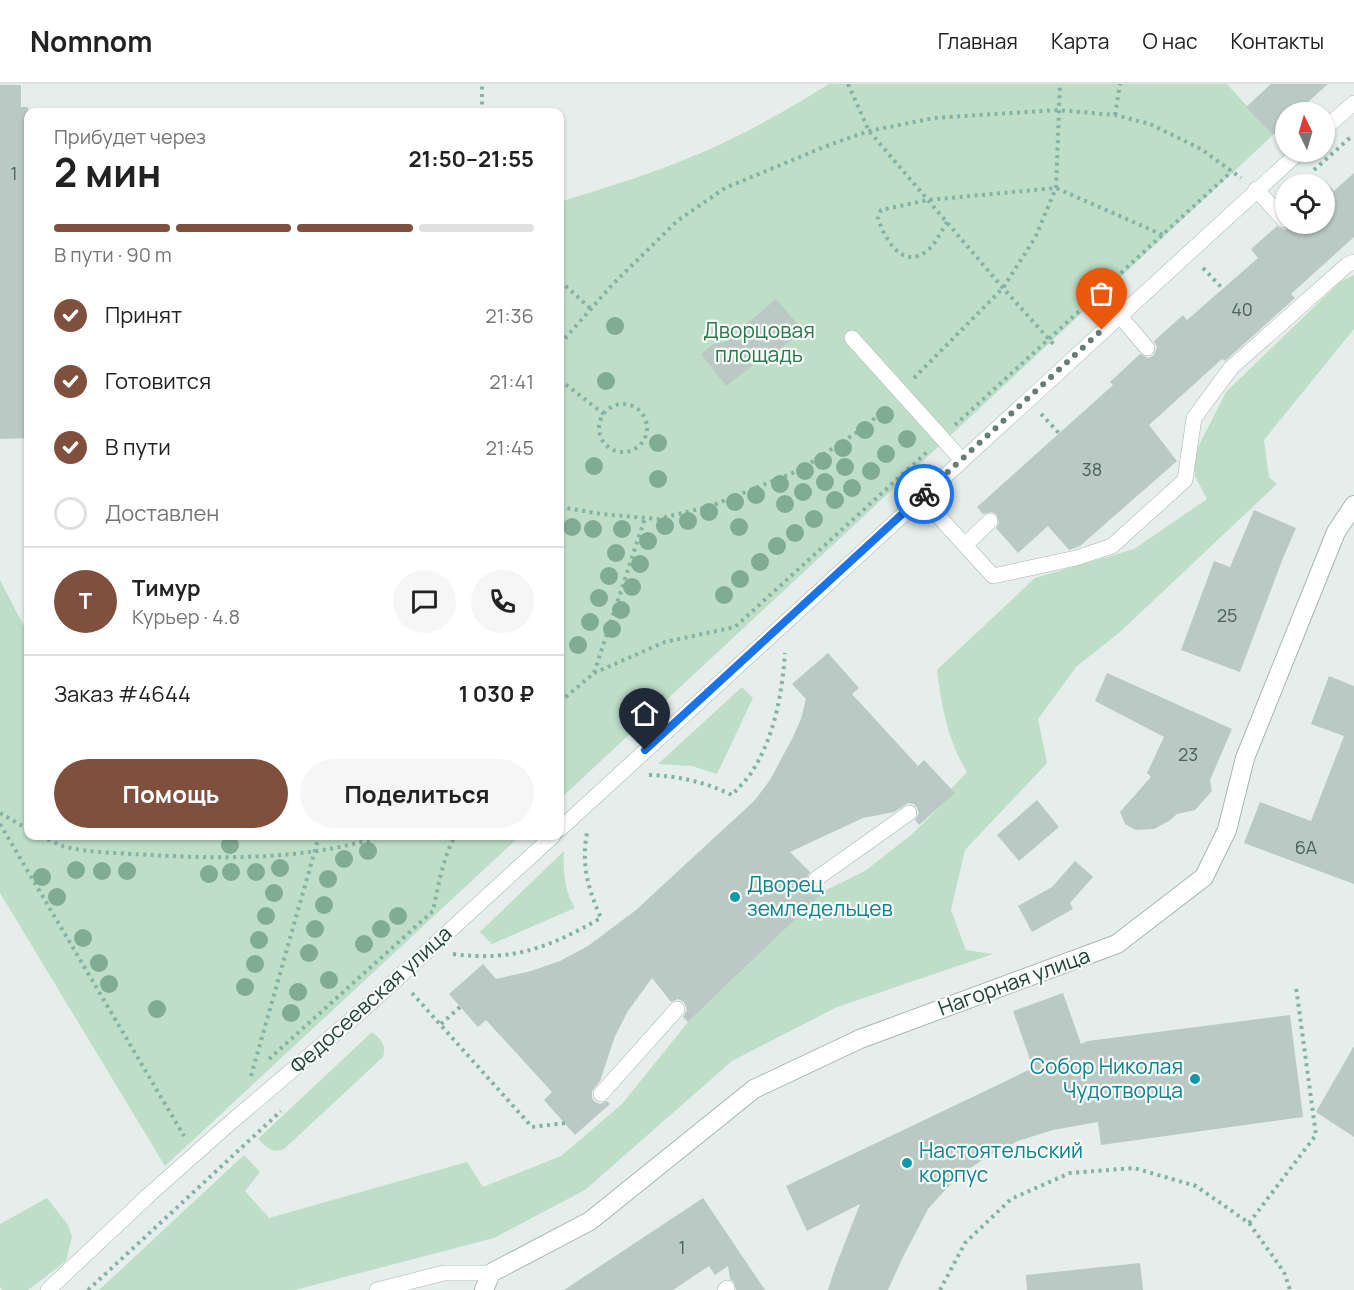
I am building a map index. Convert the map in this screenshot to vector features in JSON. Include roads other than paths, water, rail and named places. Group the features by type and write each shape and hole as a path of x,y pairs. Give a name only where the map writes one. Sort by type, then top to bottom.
{"street":[{"name":"Нагорная улица","path":"487,1282 523,1257 590,1221 754,1089 860,1039 1117,945 1204,877 1227,830 1245,758 1336,532 1354,506"}],"lane":[{"path":"1335,119 1354,103"},
{"path":"564,825 1287,162"},
{"path":"1256,189 1275,210"},
{"path":"921,497 993,576 1076,558 1112,546 1185,480 1194,418 1231,368 1347,265 1354,262"},
{"path":"1119,315 1147,348"},
{"path":"852,338 962,459"},
{"path":"965,545 990,521"},
{"path":"816,879 909,813"},
{"name":"Федосеевская улица","path":"48,1290 142,1201 364,1009 549,840"},
{"path":"601,1094 677,1009"},
{"path":"377,1290 444,1273 487,1282"}],"place":[{"name":"Дворец земледельцев","path":"735,897"},
{"name":"Собор Николая Чудотворца","path":"1195,1079"},
{"name":"Настоятельский корпус","path":"907,1163"}],"park label":[{"name":"Дворцовая площадь","path":"759,343"}]}
